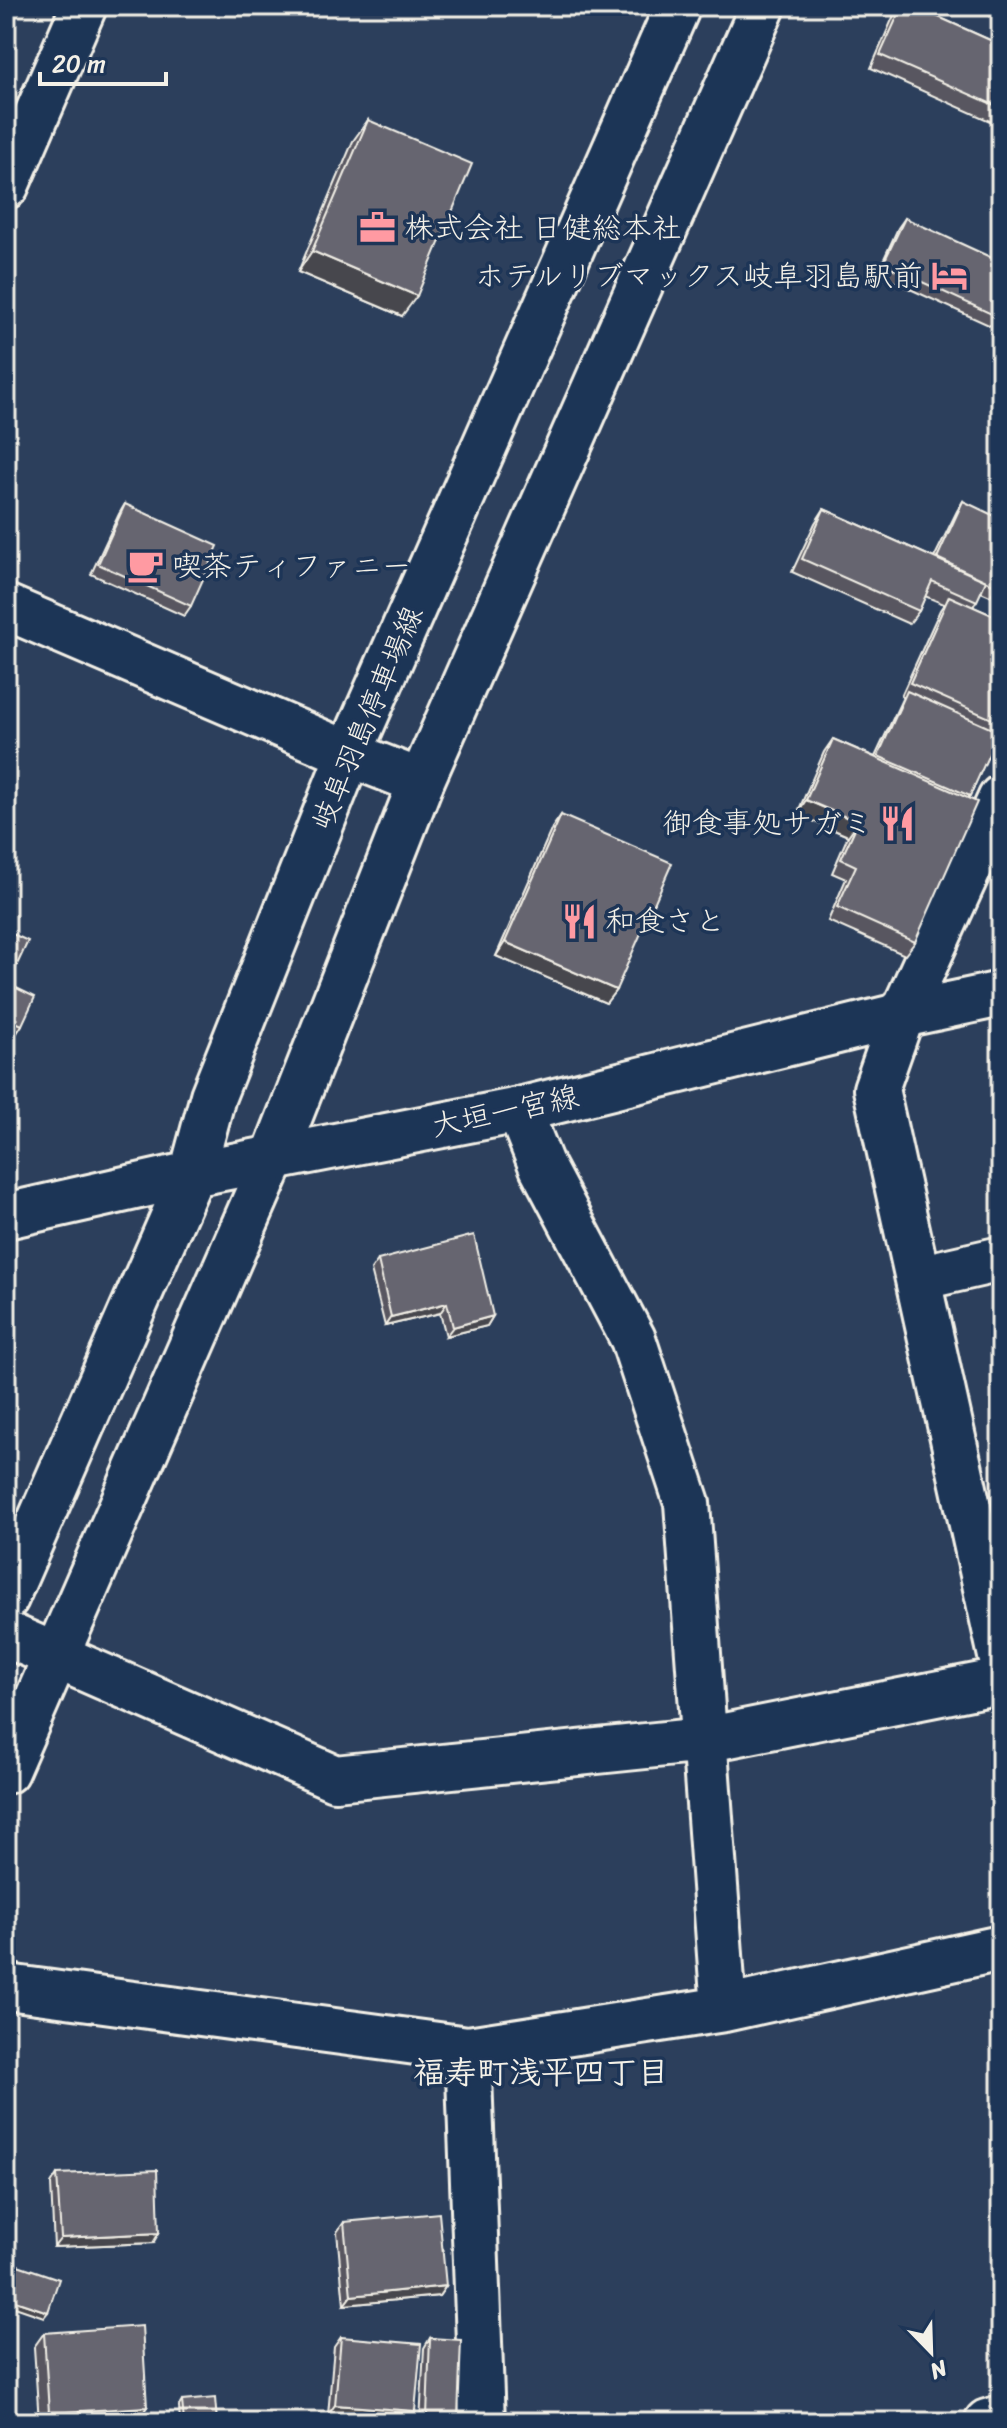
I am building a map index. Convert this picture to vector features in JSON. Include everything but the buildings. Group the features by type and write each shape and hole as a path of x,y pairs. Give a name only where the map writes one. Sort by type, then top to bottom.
{"street":[{"path":"6,186 84,6"},
{"name":"岐阜羽島停車場線","path":"6,1598 192,1174 213,1096 349,754 678,6"},
{"path":"6,1771 273,1159 421,782 763,6"},
{"path":"6,607 421,782"},
{"path":"1001,798 902,1015 876,1089 918,1278 992,1578 1001,1656"},
{"name":"大垣一宮線","path":"6,1216 192,1174 519,1110 902,1015 1001,994"},
{"path":"519,1110 542,1167 633,1339 687,1503 724,2009"},
{"path":"918,1278 1001,1259"},
{"path":"6,1634 335,1778 704,1740 1001,1681"},
{"path":"6,1985 468,2049 724,2009 1001,1948"},
{"path":"468,2049 482,2422"},
{"path":"987,2422 1001,2418"}],"place":[{"name":"株式会社 日健総本社","path":"378,228"},
{"name":"ホテルリブマックス岐阜羽島駅前","path":"949,276"},
{"name":"喫茶ティファニー","path":"146,566"},
{"name":"御食事処サガミ","path":"898,823"},
{"name":"和食さと","path":"579,921"}],"district":[{"name":"福寿町浅平四丁目","path":"541,2072"}]}
